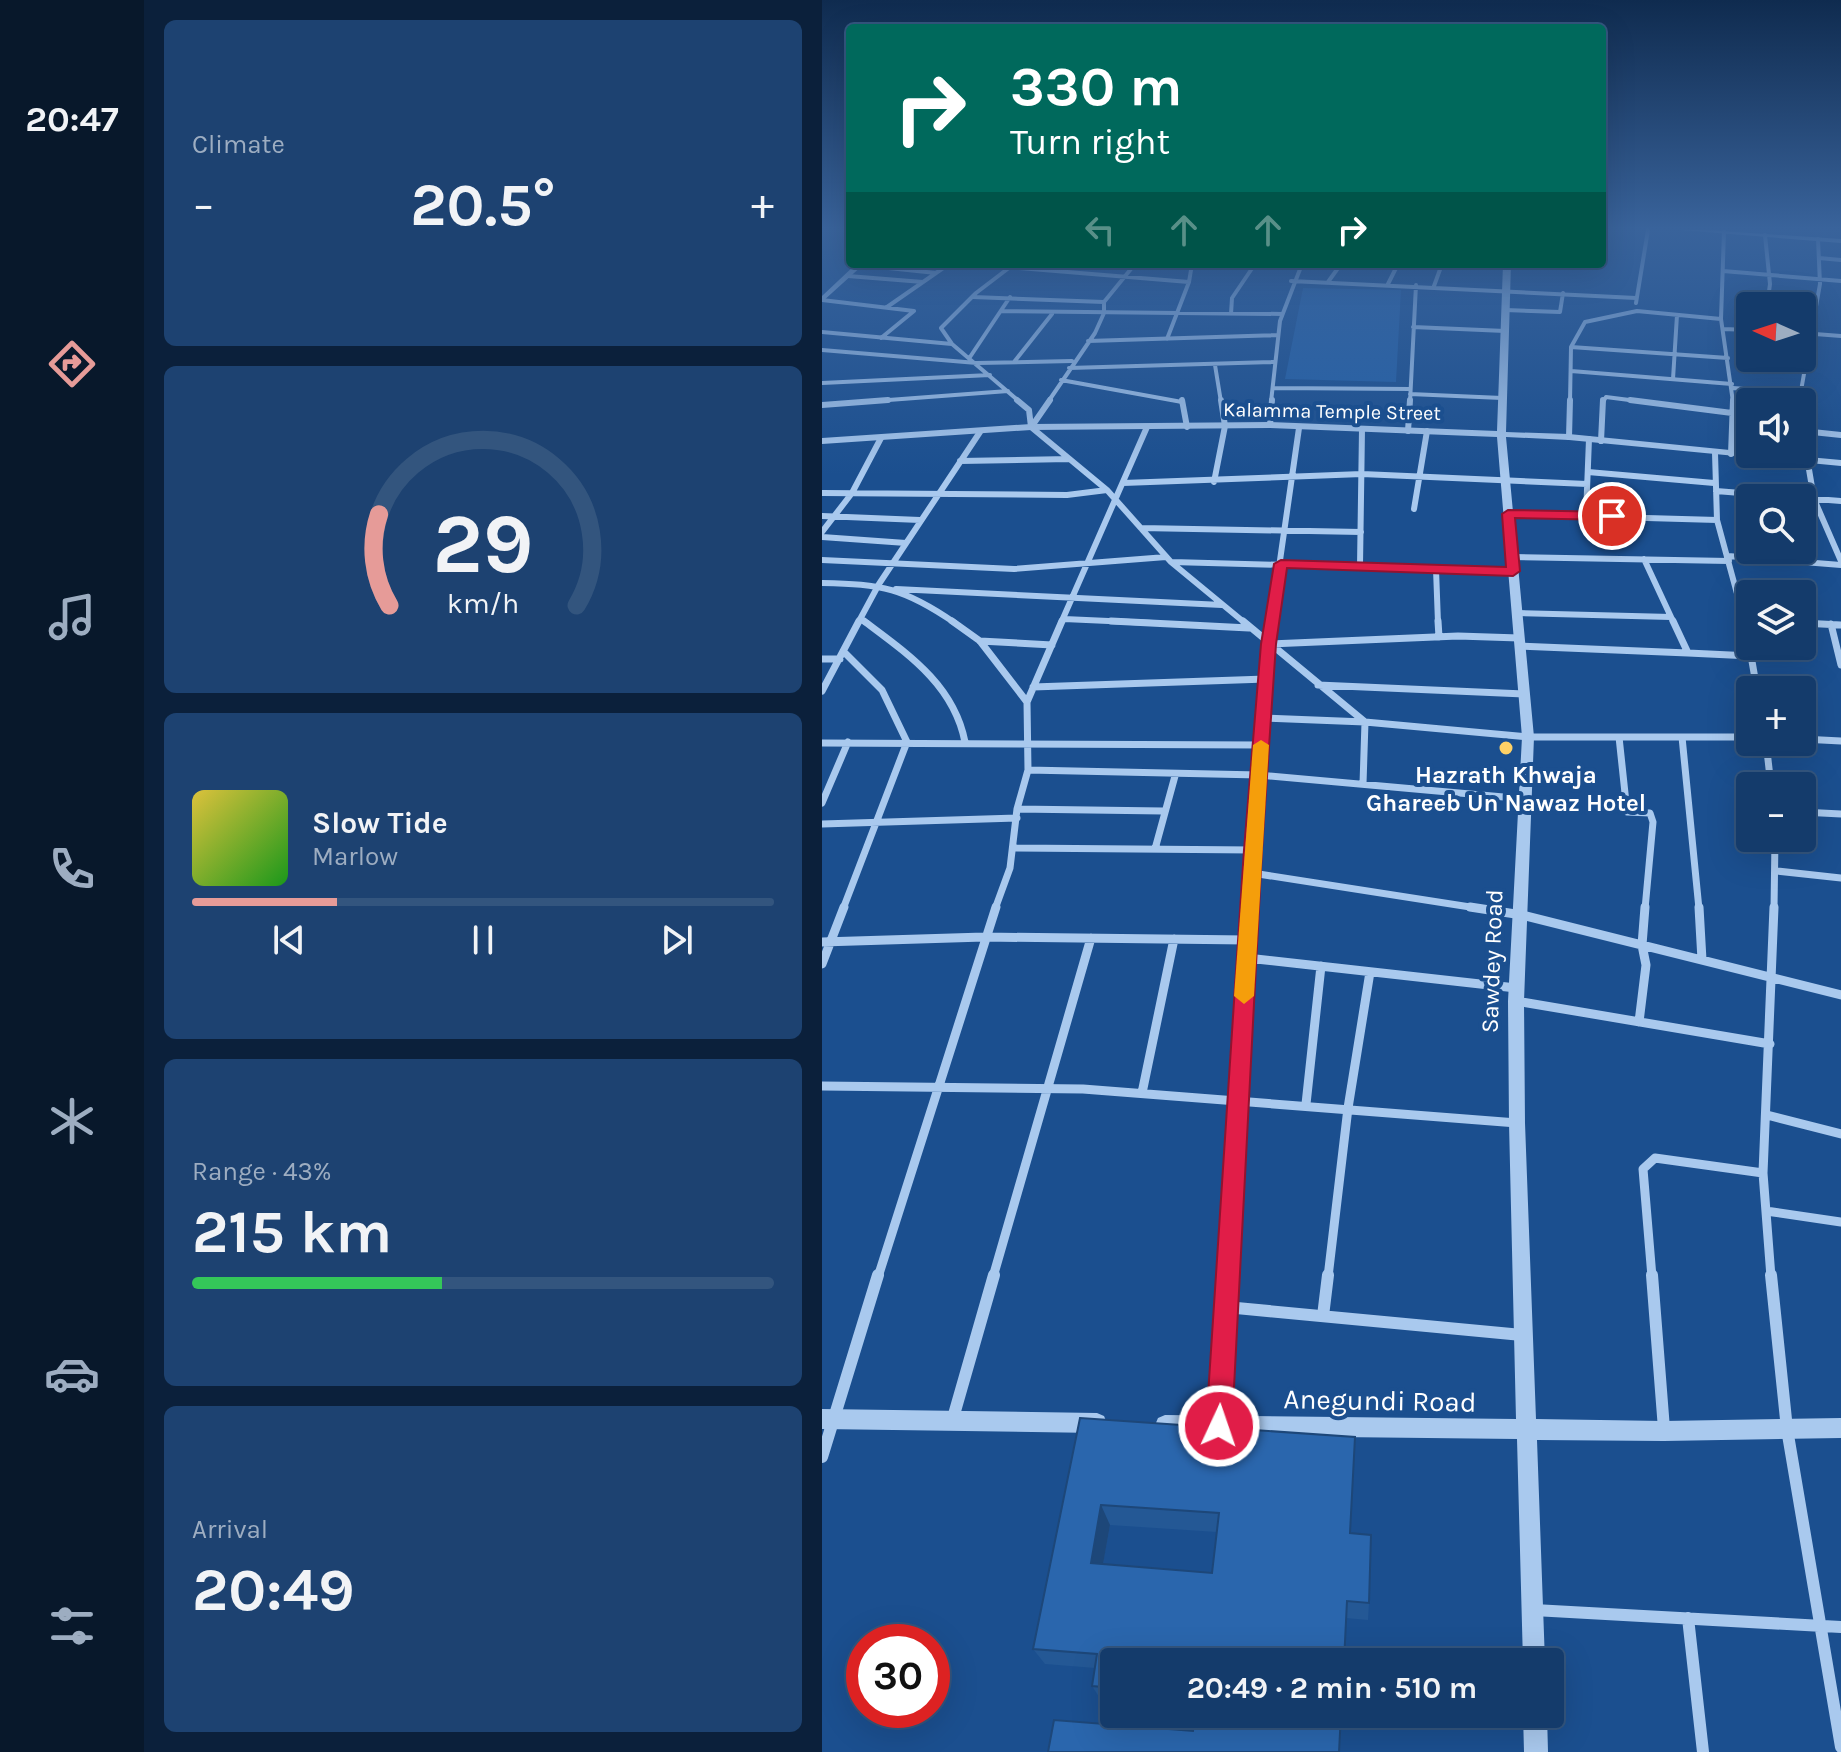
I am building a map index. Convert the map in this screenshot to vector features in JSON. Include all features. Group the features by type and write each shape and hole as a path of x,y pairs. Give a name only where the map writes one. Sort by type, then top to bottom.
{"street":[{"path":"881,338 913,312"},
{"path":"958,312 941,328 952,344 1029,410 1031,427 1107,490 1169,560 1365,722"},
{"path":"970,357 1000,312"},
{"path":"1014,312 1282,314 1274,362 1270,425"},
{"path":"1408,431 1414,312"},
{"name":"Sawdey Road","path":"1505,312 1501,434 1528,737 1517,994 1517,1123 1534,1648"},
{"path":"1569,437 1571,347 1585,322 1633,312"},
{"path":"1645,312 1721,319"},
{"path":"1721,312 1732,386 1731,454"},
{"path":"1031,427 1104,313"},
{"path":"1014,362 1052,314"},
{"path":"1167,339 1177,314"},
{"path":"1673,379 1677,315"},
{"path":"1413,327 1505,331"},
{"path":"1723,329 1736,329"},
{"path":"822,332 952,344"},
{"path":"1816,333 1841,336"},
{"path":"1088,341 1277,335"},
{"path":"1571,347 1728,358"},
{"path":"822,350 977,363 1072,361"},
{"path":"1069,368 1274,362"},
{"path":"1214,482 1225,426 1215,365"},
{"path":"1571,371 1751,388"},
{"path":"822,383 990,375"},
{"path":"1061,380 1182,400 1187,427"},
{"path":"1273,388 1502,398"},
{"path":"822,405 1008,391"},
{"path":"1601,441 1603,399 1606,397 1732,413"},
{"name":"Kalamma Temple Street","path":"822,441 1031,427 1270,425 1569,437 1736,454"},
{"path":"822,1457 828,1419 941,1082 1014,848 1017,813 1028,770 1030,741 1027,702 1147,427"},
{"path":"1219,1426 1247,940 1268,644 1299,428"},
{"path":"1360,566 1362,429"},
{"path":"1414,509 1417,475 1427,431"},
{"path":"822,690 879,584 936,493 980,432"},
{"path":"1816,432 1841,435"},
{"path":"881,438 852,493 822,535 906,543"},
{"path":"1586,515 1589,439"},
{"path":"1715,453 1717,520 1736,583"},
{"path":"960,461 1069,459"},
{"name":"Kalamma Temple Street","path":"1816,461 1841,463"},
{"path":"1588,472 1736,490"},
{"path":"1123,483 1214,482 1362,474 1587,484"},
{"path":"822,493 1067,495 1107,490"},
{"path":"1816,499 1841,501"},
{"path":"822,560 1014,569 1169,560 1436,569 1644,559 1728,558 1841,563 1816,504"},
{"path":"1508,514 1717,520"},
{"path":"822,516 920,520"},
{"path":"1141,528 1361,532"},
{"path":"1644,559 1688,653"},
{"path":"1436,569 1439,637"},
{"path":"822,583 879,584 929,605 980,641 1027,702"},
{"path":"890,589 1223,605"},
{"path":"1517,613 1671,617"},
{"path":"861,619 905,652 941,687 964,722 965,742"},
{"path":"1064,619 1249,628"},
{"path":"1816,623 1841,625"},
{"path":"1831,624 1841,665"},
{"path":"1268,644 1439,637 1736,655"},
{"path":"980,641 1052,645"},
{"path":"822,659 842,655"},
{"path":"822,964 826,942 907,742 882,690 842,655"},
{"path":"1033,687 1266,679"},
{"path":"1318,685 1524,694"},
{"path":"1263,718 1365,722 1528,737 1736,737"},
{"path":"1363,784 1365,722"},
{"path":"1619,737 1627,812 1650,813 1653,822 1642,945 1646,965 1639,1022"},
{"path":"1682,737 1694,832 1702,960"},
{"path":"1816,740 1841,741"},
{"path":"822,743 1030,741 1261,745"},
{"path":"822,803 848,742"},
{"path":"1028,770 1175,776 1259,775 1526,799"},
{"path":"1155,849 1175,776"},
{"path":"822,824 1017,813 1163,811"},
{"path":"1816,813 1841,814"},
{"path":"1014,848 1253,850"},
{"path":"1776,852 1763,1173 1787,1429 1841,1747"},
{"path":"1777,871 1841,878"},
{"path":"1252,873 1522,915 1841,995"},
{"path":"826,942 984,937 1247,940"},
{"path":"952,1421 1091,938"},
{"path":"1142,1093 1174,939"},
{"path":"1247,958 1517,994 1639,1022 1770,1044"},
{"path":"1306,1104 1321,966"},
{"path":"1323,1316 1348,1108 1370,972"},
{"path":"822,1086 941,1082 1238,1098 1517,1123"},
{"path":"1767,1115 1841,1134"},
{"path":"1664,1431 1643,1169 1655,1158 1763,1173"},
{"path":"1766,1211 1841,1222"},
{"path":"1226,1307 1522,1335"},
{"path":"828,1419 1119,1423"},
{"name":"Anegundi Road","path":"1148,1424 1664,1431 1841,1428"},
{"path":"1533,1610 1841,1627"},
{"path":"1688,1618 1703,1752"},
{"path":"1535,1728 1536,1752"}],"shaded area":[{"path":"1298,312 1400,312 1396,382 1285,379"}],"building":[{"path":"1080,1418 1355,1437 1350,1533 1371,1535 1369,1603 1347,1601 1345,1648 1100,1648 1100,1687 1092,1686 1097,1654 1033,1649","holes":["1101,1505 1219,1513 1212,1573 1091,1563"]},
{"path":"1054,1720 1100,1724 1100,1728 1193,1731 1193,1728 1340,1728 1339,1752 1048,1752"}],"slow traffic":[{"path":"1244,996 1261,745"}],"place":[{"name":"Hazrath Khwaja Ghareeb Un Nawaz Hotel","path":"1506,748"}],"route":[{"path":"1219,1426 1253,850 1268,644 1281,564 1513,571 1508,514 1612,516"}]}
